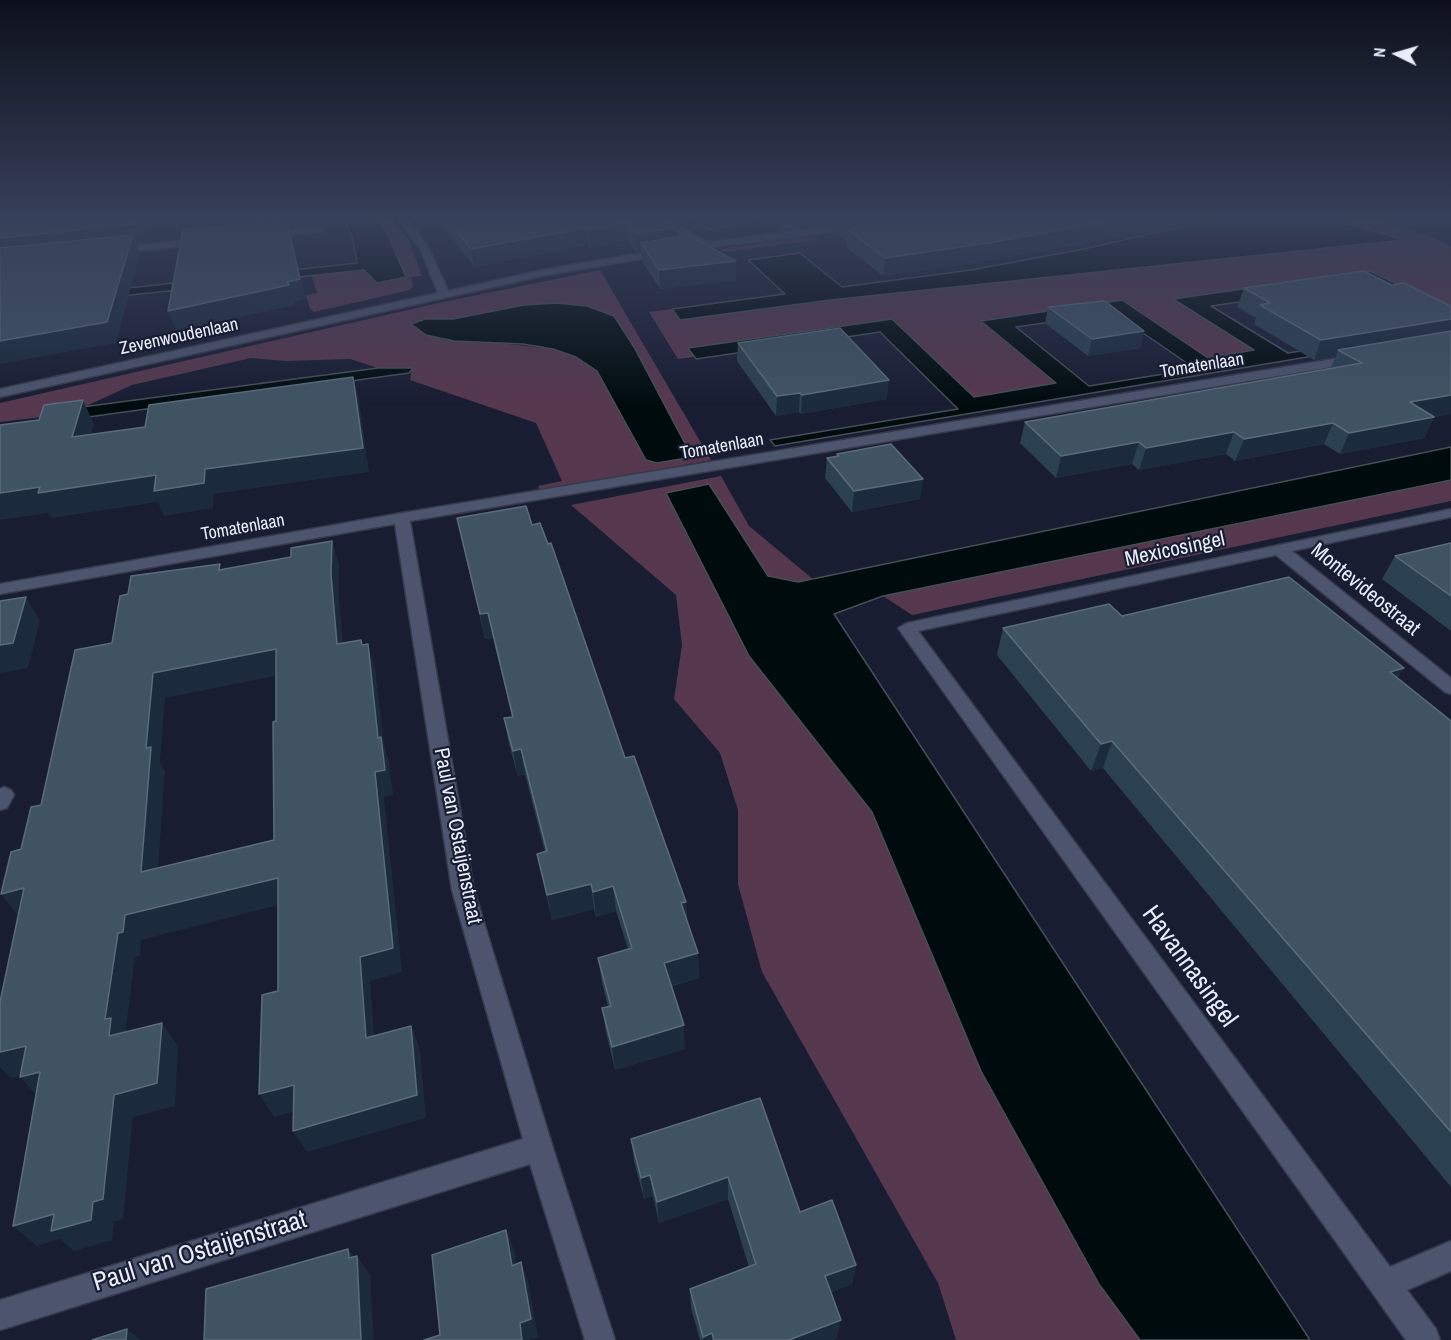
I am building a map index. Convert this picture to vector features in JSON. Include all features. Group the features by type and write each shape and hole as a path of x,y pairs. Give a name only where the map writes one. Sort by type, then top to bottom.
{"street":[{"path":"438,280 444,294"},
{"name":"Zevenwoudenlaan","path":"0,393 513,280"},
{"name":"Tomatenlaan","path":"0,589 402,518 1368,357"},
{"name":"Mexicosingel","path":"907,628 1451,513"},
{"name":"Paul van Ostaijenstraat","path":"402,518 463,890 538,1148 600,1340"},
{"name":"Montevideostraat","path":"1280,549 1451,688"},
{"name":"Havannasingel","path":"907,628 1425,1340"},
{"name":"Paul van Ostaijenstraat","path":"0,1314 538,1148"},
{"path":"1384,1285 1451,1256"}],"shaded area":[{"path":"206,280 275,280 0,309 55,296"},
{"path":"313,280 412,280 413,286 410,290 314,312 310,309 306,295 317,293"},
{"path":"374,280 394,280 377,283"},
{"path":"553,280 606,280 711,460 540,491 538,486 562,481 536,423 410,380 412,368 378,368 350,359 285,361 251,358 132,385 84,407 50,416 0,422 0,403 443,302","holes":["524,305 634,347 646,460 597,371 576,357 553,349 490,342 425,319 453,319"]},
{"path":"769,280 833,280 842,287 899,280 1026,280 830,300 680,320 672,309 785,294"},
{"path":"1025,280 1312,280 1174,300 1254,350 1208,358 1121,301 982,322 1057,384 974,397 892,319 689,349 694,357 678,359 649,312 672,309 680,320 830,300"},
{"path":"1310,280 1388,280 1451,310 1370,283 1211,306 1288,353 1451,328 1451,333 775,446 770,440 958,409 880,332 696,359 688,348 892,319 974,397 1056,383 981,321 1122,300 1208,358 1254,350 1173,299","holes":["1114,313 1195,369 1089,386 1016,327"]},
{"path":"1388,280 1451,280 1451,310"},
{"path":"556,303 587,306 614,316 634,347 692,457 657,463 646,460 597,371 576,357 553,349 523,344 454,341 426,335 411,324 425,319 453,319 524,305"},
{"path":"378,368 413,368 409,373 59,421 52,411"},
{"path":"1451,447 1451,480 883,596 834,614 1310,1340 1140,1340 1099,1284 981,1071 872,812 749,656 666,493 709,484 768,576 798,582"},
{"path":"721,476 749,526 814,580 798,582 768,576 709,484 749,656 872,812 981,1071 1099,1284 1140,1340 956,1340 938,1283 762,972 738,884 738,810 720,753 674,699 682,645 676,595 571,505"},
{"path":"1451,480 1451,501 912,615 883,596"}],"building":[{"path":"0,280 120,280 107,322 0,341"},
{"path":"174,280 298,280 287,282 289,285 168,311"},
{"path":"1304,280 1381,280 1392,285 1404,283 1451,306 1451,319 1321,340 1260,305 1270,303 1244,288"},
{"path":"1105,301 1144,331 1092,339 1048,307"},
{"path":"840,328 889,380 802,395 800,393 777,396 738,343"},
{"path":"1451,331 1451,395 1410,402 1434,417 1349,433 1333,423 1244,439 1234,432 1146,448 1139,442 1061,456 1025,422 1362,363 1338,350"},
{"path":"353,377 363,448 205,469 204,483 154,491 156,475 38,493 40,487 0,493 0,425 39,420 44,405 83,400 72,437 145,427 149,405"},
{"path":"891,444 923,479 854,491 827,458 839,456 837,454"},
{"path":"526,506 532,525 540,523 548,544 551,543 625,758 634,756 686,902 681,903 698,953 664,963 684,1025 612,1047 602,1008 611,1006 598,958 632,948 613,886 593,892 591,884 547,895 537,854 547,851 521,749 513,751 504,718 513,717 488,613 480,614 457,518"},
{"path":"332,541 331,574 337,644 361,640 362,645 368,644 378,738 381,737 385,770 375,772 393,948 360,957 366,1038 411,1026 417,1095 293,1131 294,1085 259,1094 262,995 278,991 278,878 125,915 123,932 118,933 105,1019 111,1018 109,1036 162,1023 157,1083 114,1095 103,1199 93,1202 91,1220 51,1231 54,1214 13,1226 40,1072 20,1077 26,1046 0,1052 0,1002 24,888 1,894 11,852 21,849 31,807 41,805 75,650 112,643 120,596 128,594 131,576 220,564 219,570 291,557 291,548","holes":["276,649 276,721 273,722 274,840 141,872 151,747 146,748 153,673"]},
{"path":"1451,543 1451,596 1395,556"},
{"path":"1289,577 1404,668 1390,672 1451,721 1451,1132 1112,741 1101,744 1003,628 1109,604 1122,616"},
{"path":"26,597 13,643 0,645 0,601"},
{"path":"760,1098 800,1212 832,1200 856,1265 825,1276 841,1320 789,1340 714,1340 712,1333 703,1337 690,1289 756,1264 728,1177 657,1202 650,1175 641,1178 631,1139"},
{"path":"506,1230 512,1266 521,1262 531,1319 520,1323 522,1340 424,1340 440,1335 432,1255"},
{"path":"348,1249 349,1258 357,1256 361,1340 204,1340 206,1289"},
{"path":"127,1329 126,1340 92,1340"}]}
